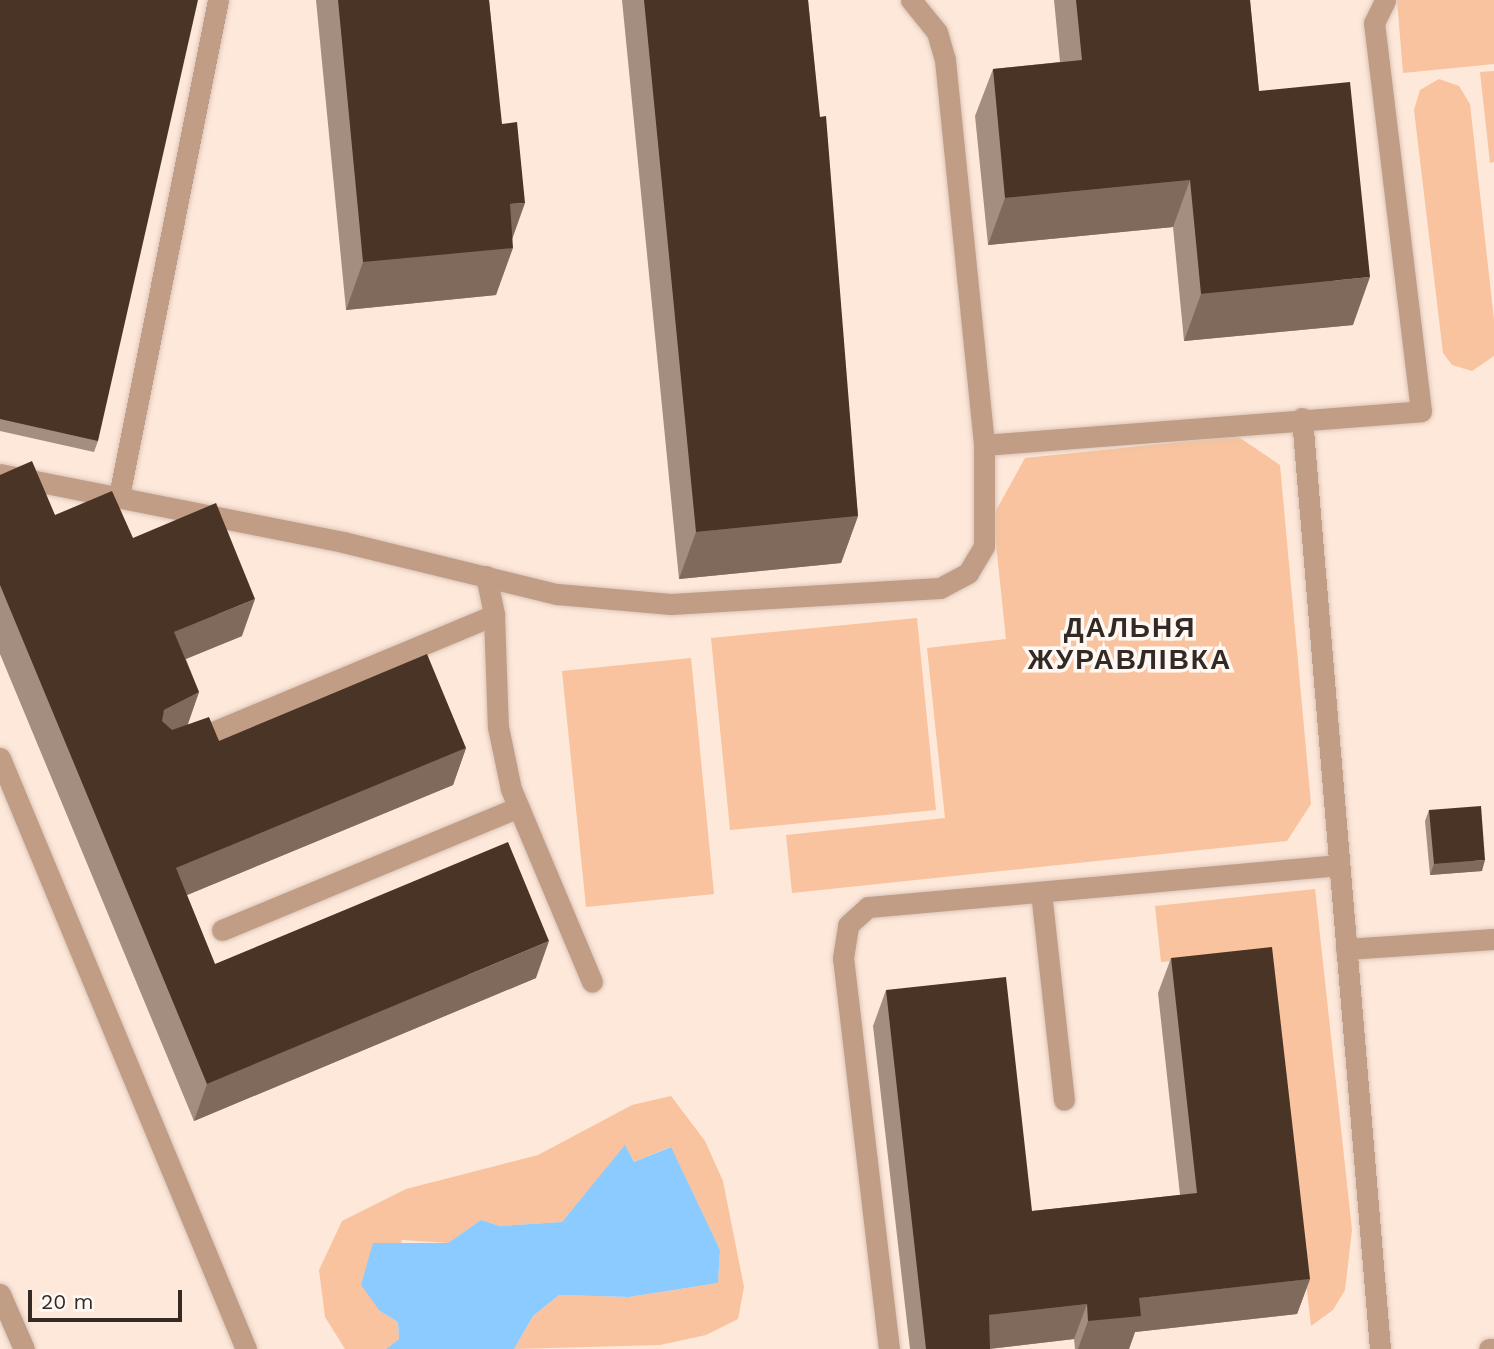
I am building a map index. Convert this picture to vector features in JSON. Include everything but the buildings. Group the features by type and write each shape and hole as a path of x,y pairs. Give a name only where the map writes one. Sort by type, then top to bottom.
{"street":[{"path":"119,496 219,0"},
{"path":"0,474 119,496 557,594 671,604 940,588 968,573 984,546 984,445 946,60 937,32 911,0"},
{"path":"984,445 1302,418 1421,411 1374,23 1385,0"},
{"path":"1302,418 1337,865 1380,1349"},
{"path":"486,576 494,615 498,727 519,807 592,982"},
{"path":"174,748 494,615"},
{"path":"0,758 246,1349"},
{"path":"222,930 519,807"},
{"path":"889,1349 843,958 848,925 868,907 1337,865"},
{"path":"1041,892 1064,1100"},
{"path":"1346,949 1494,939"},
{"path":"0,1294 24,1349"},
{"path":"1489,1349 1494,1349"}],"shaded area":[{"path":"1397,0 1494,0 1494,64 1403,73"},
{"path":"1494,71 1494,162 1490,163 1480,72"},
{"path":"1439,79 1459,86 1470,104 1494,320 1494,356 1472,371 1452,365 1443,353 1414,110 1420,90"},
{"path":"1237,436 1280,465 1311,804 1287,841 792,893 786,835 945,818 927,648 1006,639 993,516 1025,458"},
{"path":"917,618 936,810 730,830 711,638"},
{"path":"691,658 714,894 586,907 562,671"},
{"path":"1315,889 1352,1230 1345,1290 1333,1310 1311,1326 1269,953 1161,962 1155,906"},
{"path":"671,1096 705,1141 723,1181 744,1287 738,1319 706,1335 660,1345 514,1349 533,1316 559,1295 629,1297 718,1283 720,1250 670,1147 634,1162 625,1146 562,1222 500,1226 481,1220 448,1243 402,1240 380,1311 398,1322 399,1339 386,1349 345,1349 325,1317 319,1270 342,1221 406,1189 538,1155 632,1105"}],"water":[{"path":"625,1145 634,1162 671,1147 720,1250 718,1283 629,1297 559,1295 533,1316 514,1349 386,1349 399,1339 398,1322 380,1311 361,1285 373,1243 448,1243 481,1220 500,1226 562,1222"}],"district":[{"name":"ДАЛЬНЯ ЖУРАВЛІВКА","path":"1130,644"}]}
